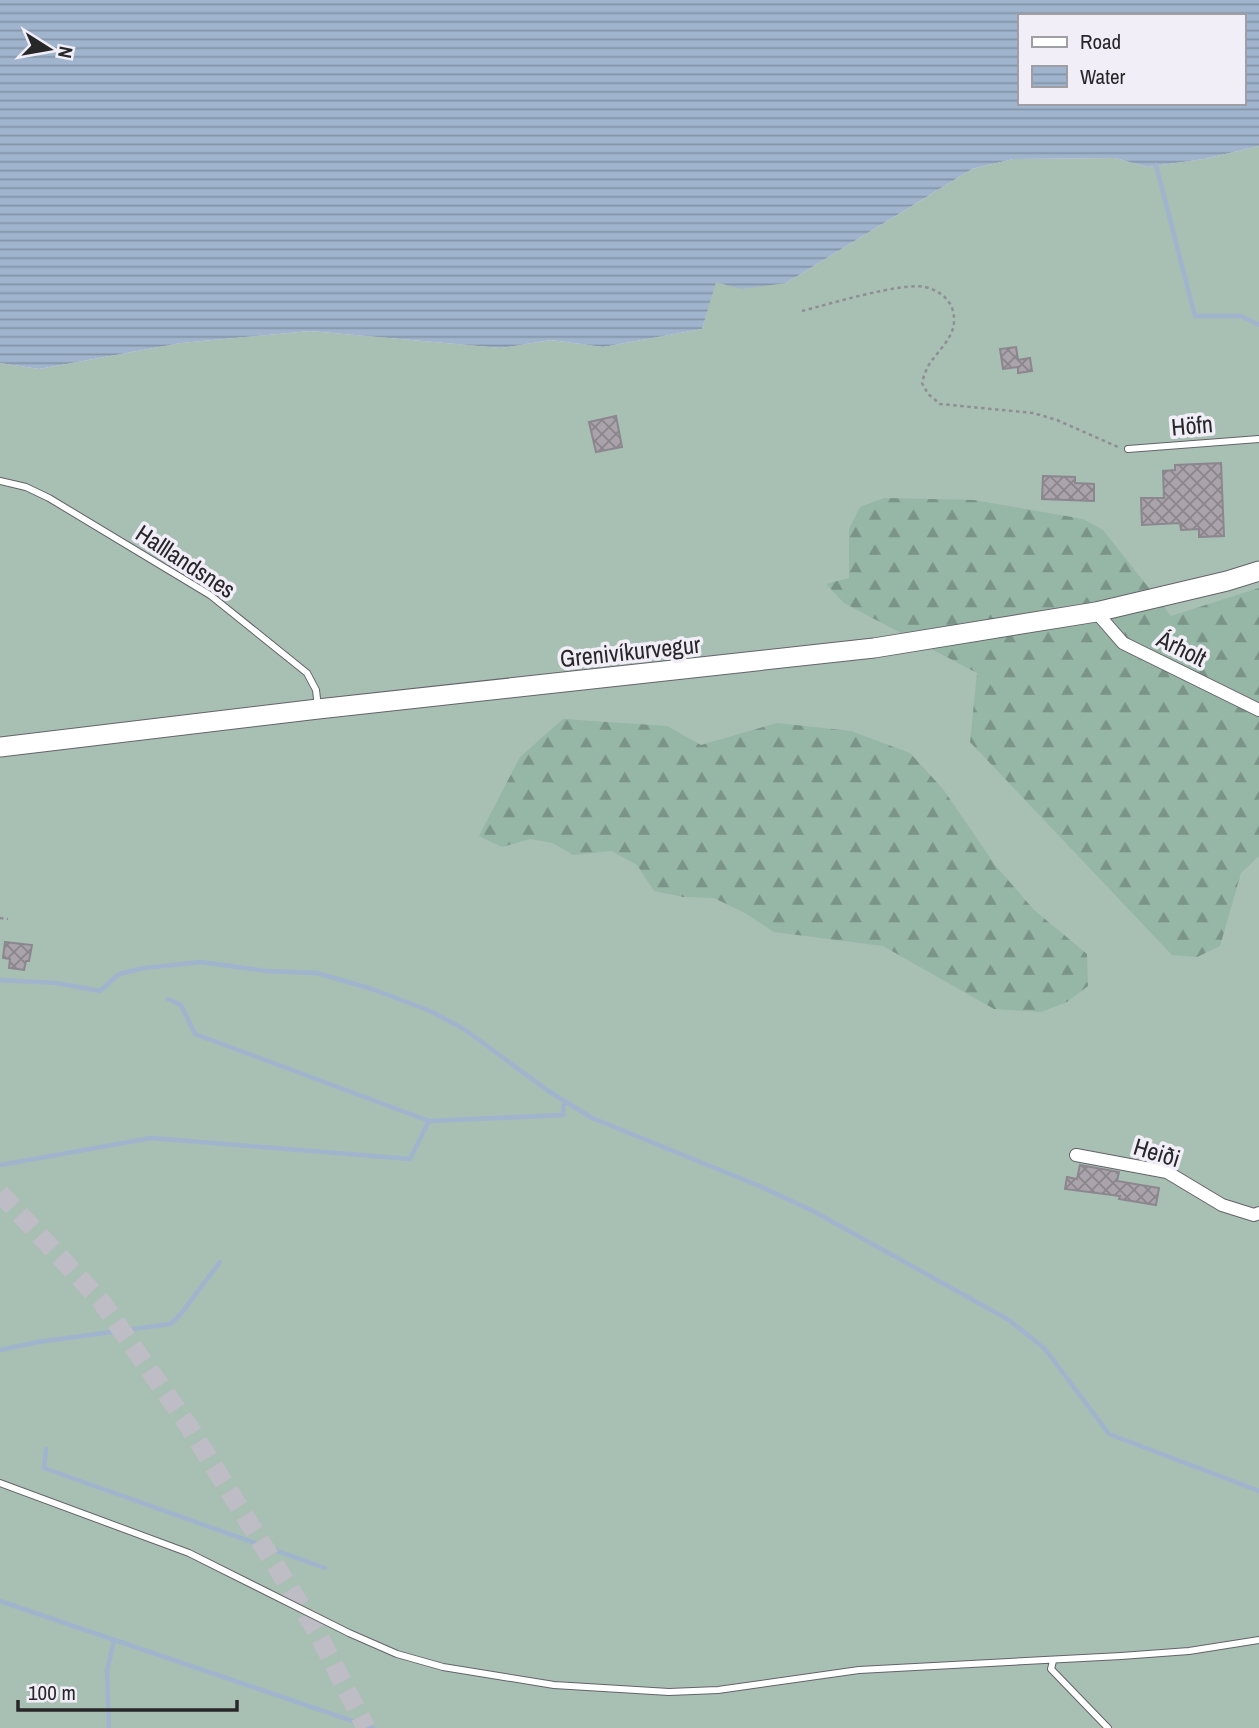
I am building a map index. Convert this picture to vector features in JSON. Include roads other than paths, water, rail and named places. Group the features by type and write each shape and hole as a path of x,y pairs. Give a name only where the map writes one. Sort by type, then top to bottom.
{"main road":[{"name":"Grenivíkurvegur","path":"0,747 874,648 1096,612 1259,571"}],"street":[{"name":"Árholt","path":"1096,612 1123,643 1259,710"},
{"name":"Heiði","path":"1076,1154 1167,1172 1222,1205 1254,1215 1259,1213"}],"lane":[{"name":"Höfn","path":"1128,450 1259,439"},
{"name":"Halllandsnes","path":"0,481 26,487 49,498 210,595 307,673 316,690 318,709"},
{"path":"0,1483 189,1553 397,1654 443,1667 566,1686 669,1692 718,1690 859,1670 1053,1661 1189,1651 1259,1640"},
{"path":"1053,1661 1051,1669 1108,1728"}],"water":[{"path":"0,0 1259,0 1259,146 1204,159 1147,167 1115,158 1013,159 972,169 786,283 741,289 716,282 702,329 603,347 551,340 501,348 310,331 181,343 39,369 0,363"}],"waterway":[{"path":"1156,165 1195,316 1241,316 1259,325"},
{"path":"0,980 56,983 100,991 119,974 144,968 201,962 266,971 317,973 372,989 430,1011 464,1029 547,1090 592,1118 757,1185 813,1211 1009,1320 1045,1349 1109,1434 1259,1491"},
{"path":"168,999 181,1005 195,1034 429,1121 563,1115 564,1101"},
{"path":"0,1165 151,1138 410,1159 429,1121"},
{"path":"0,1350 38,1342 170,1324 180,1315 220,1262"},
{"path":"46,1449 44,1468 325,1568"},
{"path":"0,1601 373,1728"},
{"path":"109,1728 107,1671 114,1640"}],"tunnel":[{"path":"0,1193 101,1301 188,1425 317,1632 366,1728"}]}
